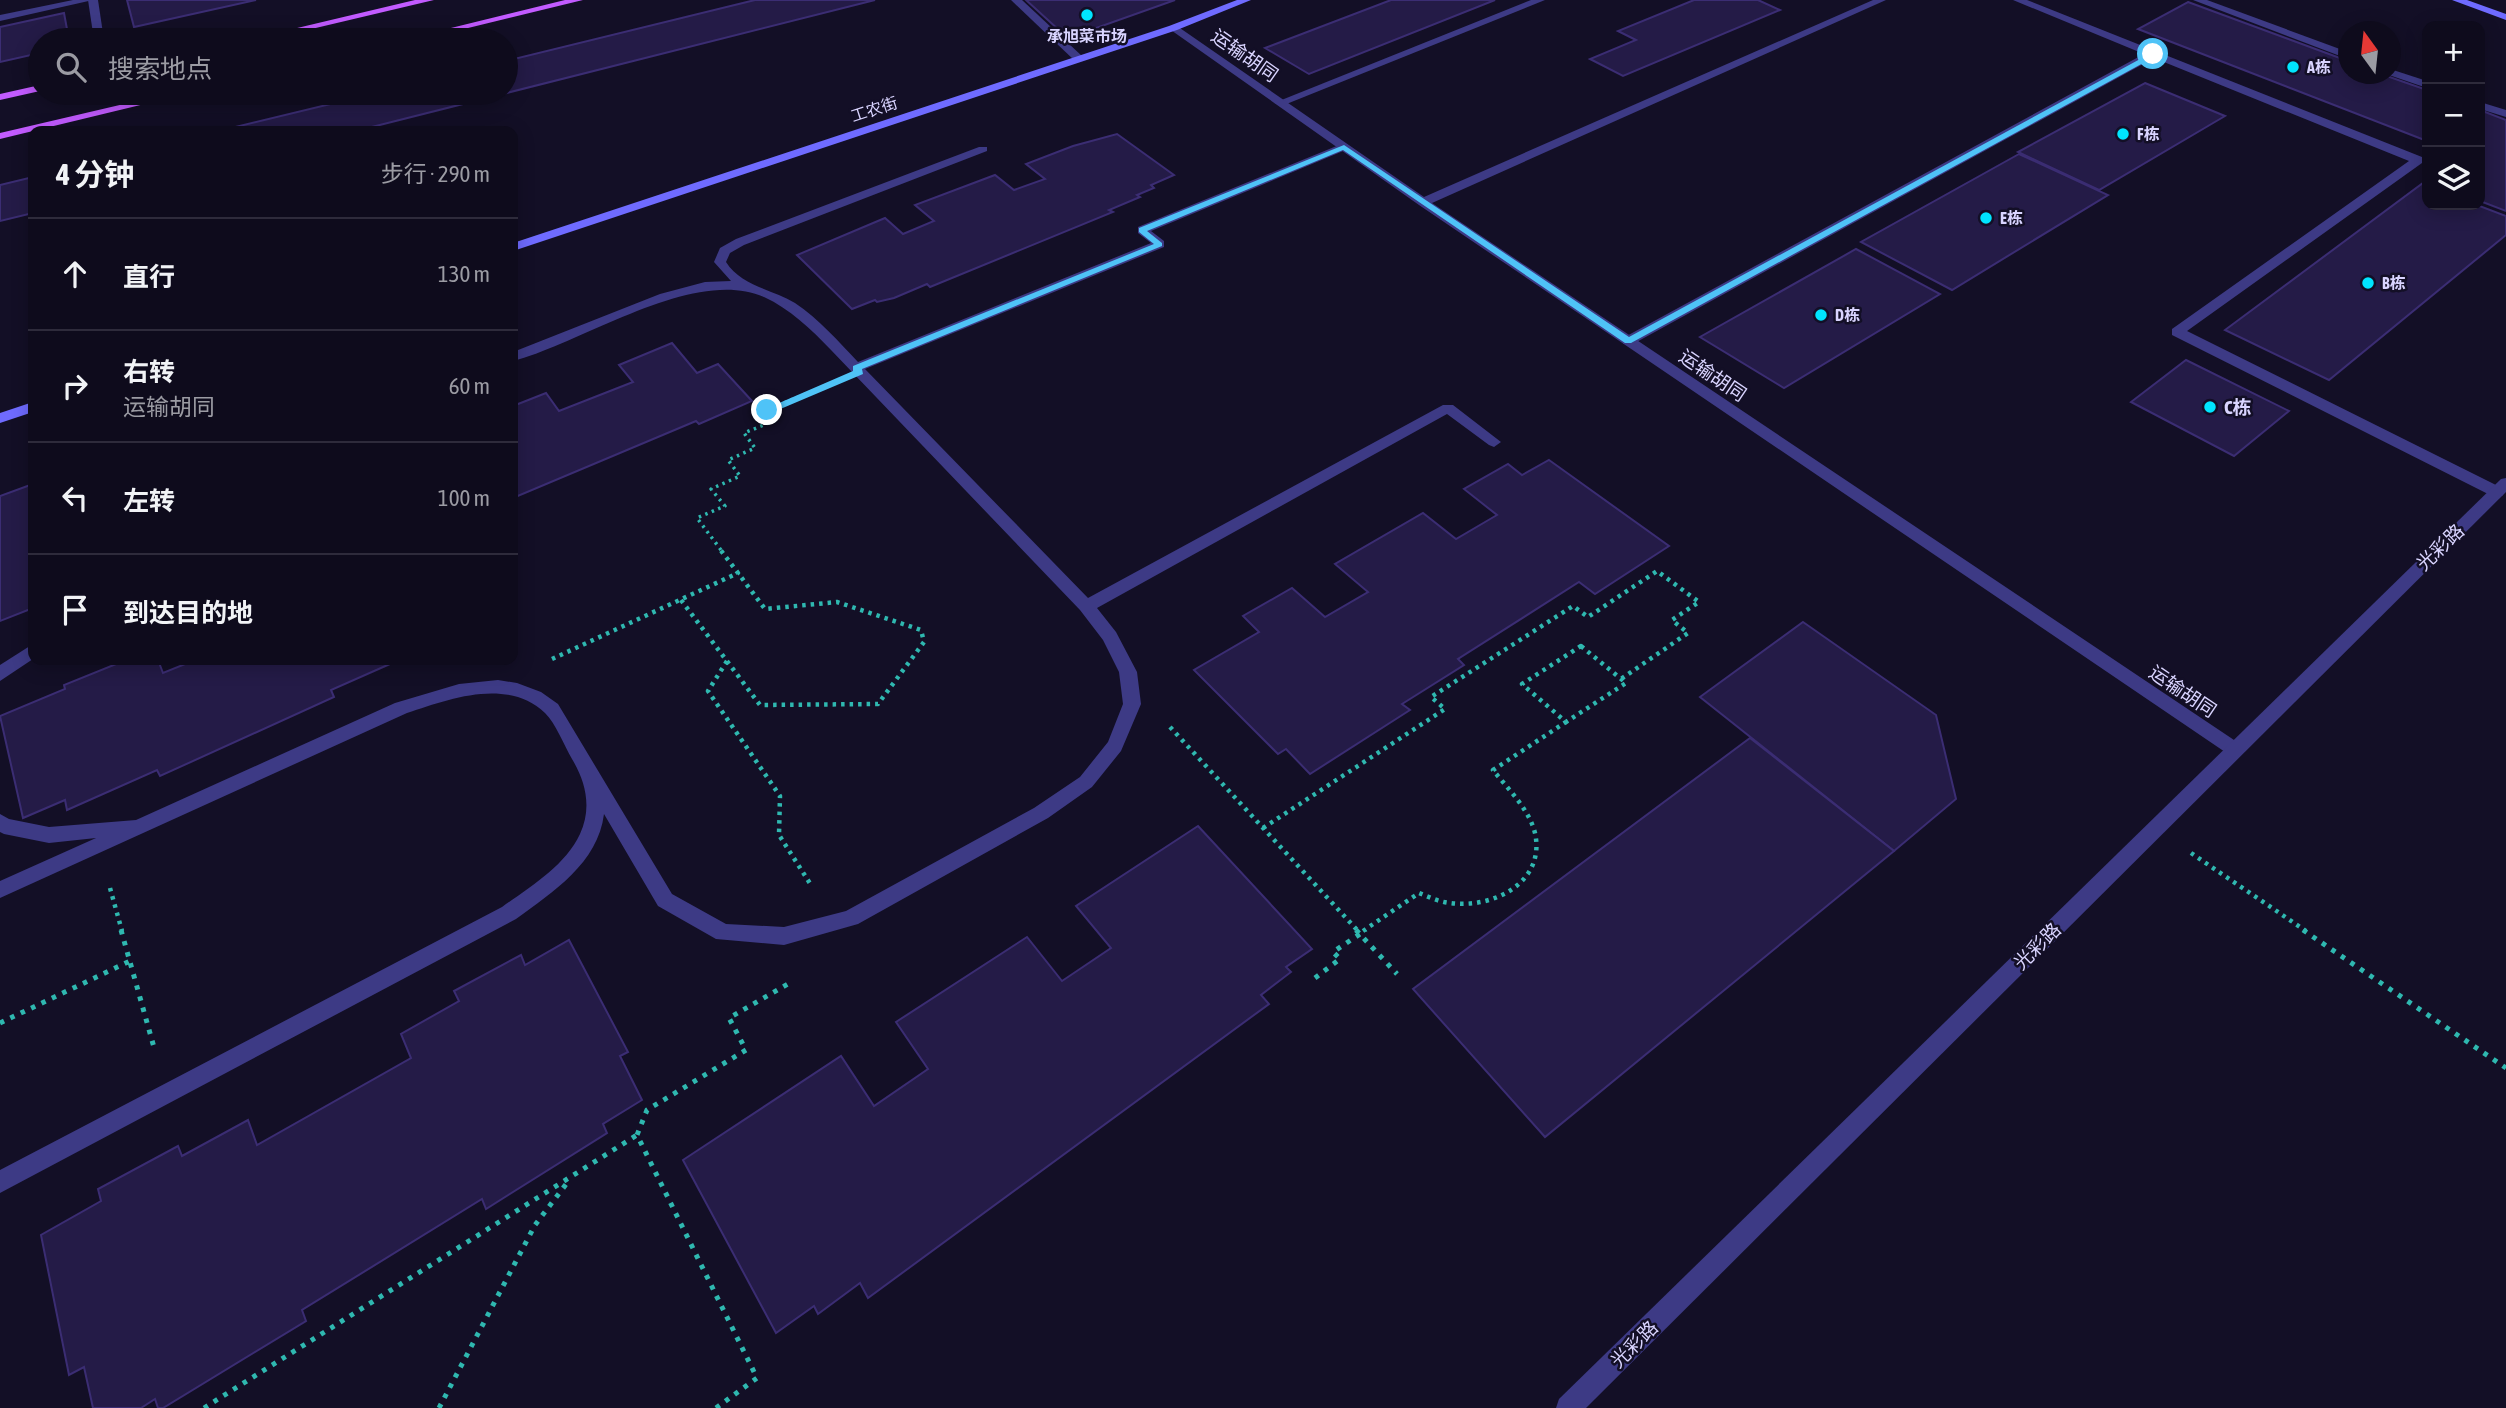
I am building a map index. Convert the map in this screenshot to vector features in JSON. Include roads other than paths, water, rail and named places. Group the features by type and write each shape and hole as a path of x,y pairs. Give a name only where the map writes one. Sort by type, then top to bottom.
{"main road":[{"path":"305,28 429,0"},
{"path":"459,28 579,0"},
{"name":"工农街","path":"518,245 1173,28 1246,0"},
{"path":"2456,0 2506,17"},
{"path":"0,97 28,91"},
{"path":"43,126 133,105"},
{"path":"0,136 28,129"},
{"path":"0,418 28,409"}],"street":[{"path":"0,18 91,0 97,28"},
{"path":"1016,0 1079,59"},
{"path":"1280,103 1540,0"},
{"path":"1423,202 1881,0"},
{"path":"2018,0 2418,160 2177,332 2501,487"},
{"path":"2197,0 2338,52"},
{"name":"运输胡同","path":"1173,28 1423,202 2234,749"},
{"path":"1628,341 2153,54"},
{"path":"2401,76 2424,84"},
{"path":"2485,107 2506,114"},
{"path":"858,370 1160,244 1142,230 1344,147"},
{"path":"746,287 723,269 720,262 725,251 740,242 983,149"},
{"path":"0,890 401,708 465,689 498,685 541,698 552,709 666,900 723,933 784,936 851,918 1041,813 1086,782 1115,746 1132,704 1128,672 1110,636 1086,606 806,319 766,293 746,287 712,286 674,294 518,355"},
{"path":"1086,606 1448,408 1494,442"},
{"name":"光彩路","path":"1568,1408 2501,487"},
{"path":"0,674 28,654"},
{"path":"0,1182 509,913 562,875 587,839 596,805 590,774"},
{"path":"0,822 4,826 49,835 149,824"}],"place":[{"name":"承旭菜市场","path":"1087,15"},
{"name":"A栋","path":"2293,67"},
{"name":"F栋","path":"2123,134"},
{"name":"E栋","path":"1986,218"},
{"name":"B栋","path":"2368,283"},
{"name":"D栋","path":"1821,315"},
{"name":"C栋","path":"2210,407"}]}
